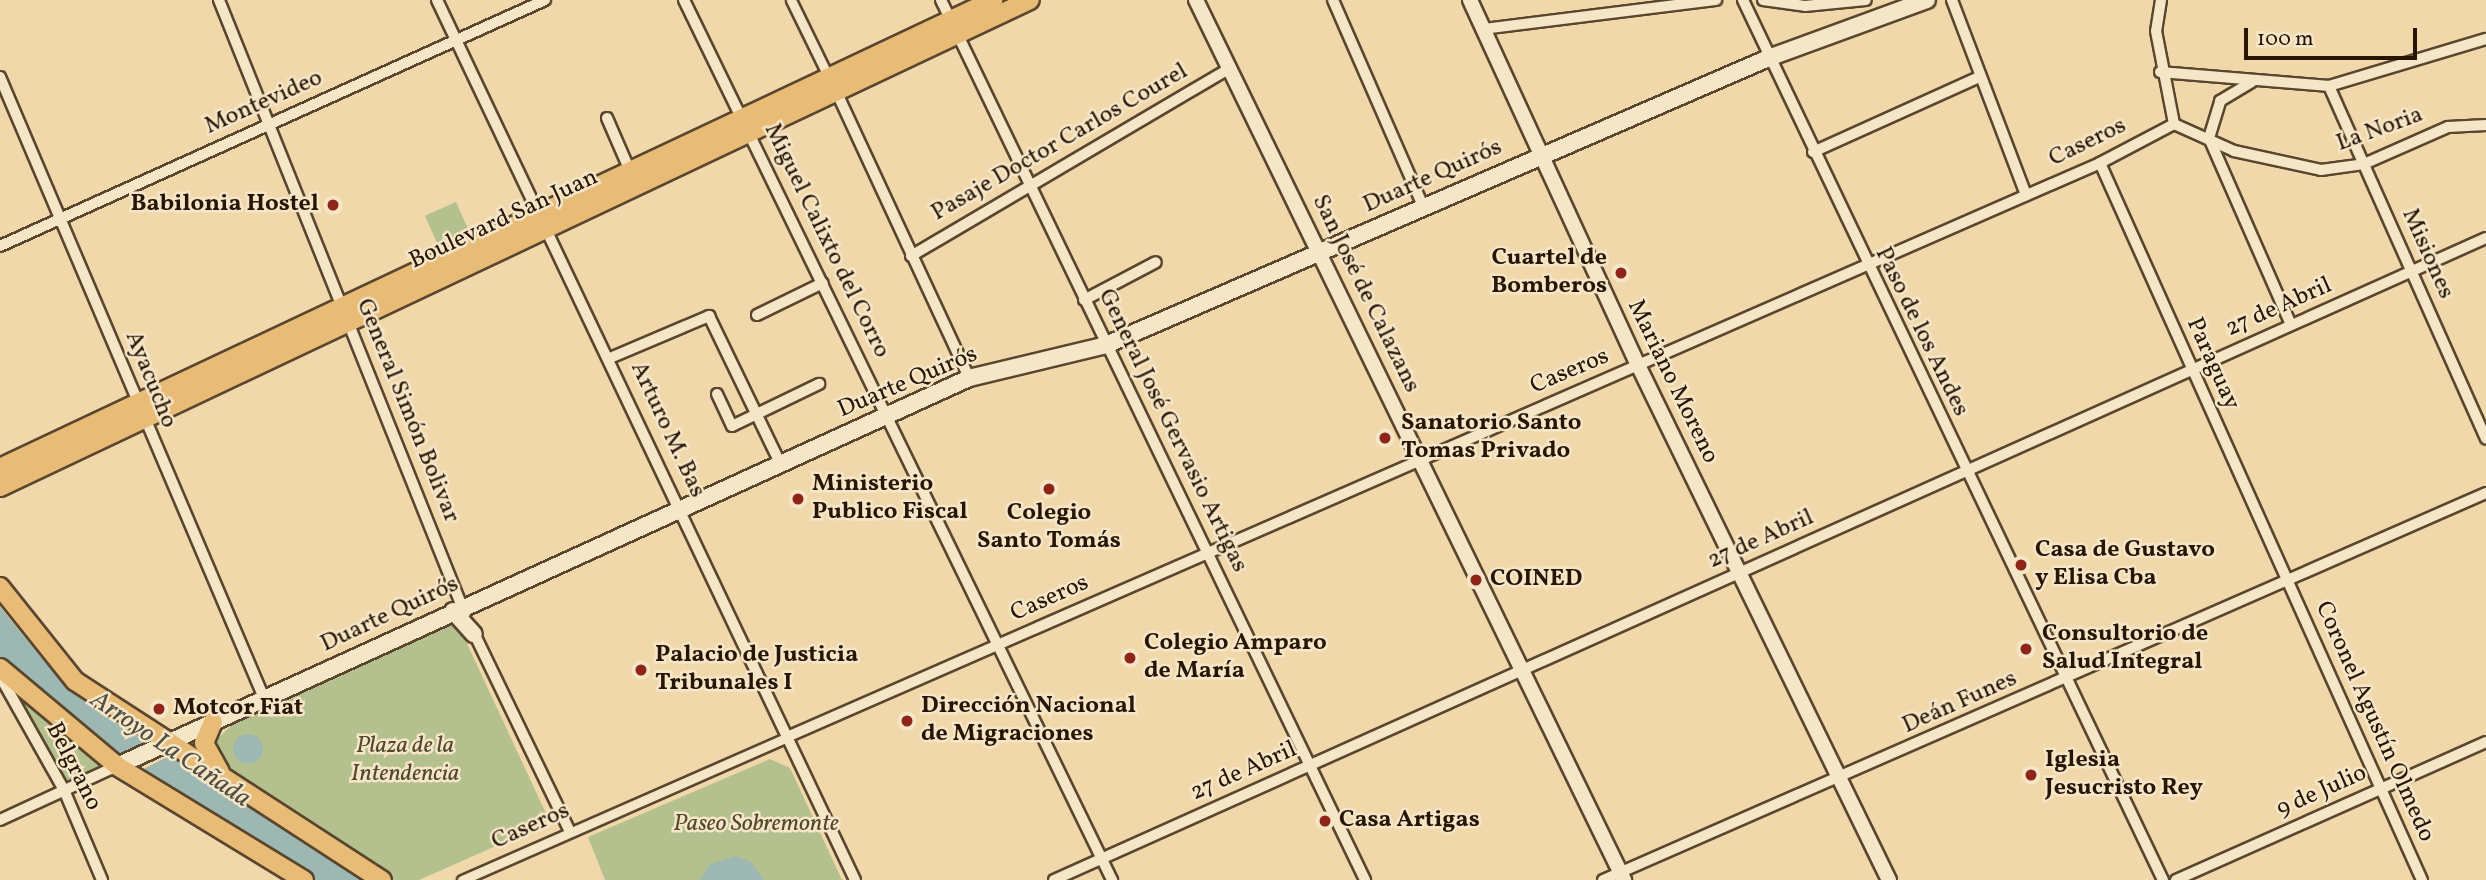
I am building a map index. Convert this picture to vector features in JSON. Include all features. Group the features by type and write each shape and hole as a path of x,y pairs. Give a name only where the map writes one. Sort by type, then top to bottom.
{"main road":[{"name":"Boulevard San Juan","path":"954,27 993,0"},
{"name":"Boulevard San Juan","path":"0,468 140,411 954,27 1030,0"},
{"name":"Duarte Quirós","path":"117,766 680,506 970,378 1106,345 1540,154 1771,57 1927,0"},
{"name":"Boulevard San Juan","path":"542,220 629,171 746,125"},
{"name":"Boulevard San Juan","path":"0,488 140,411"},
{"path":"0,587 58,666 167,743 382,880"},
{"path":"458,609 474,634"},
{"path":"0,668 117,766 304,880"},
{"path":"213,722 206,753 227,780"}],"street":[{"name":"General Simón Bolivar","path":"219,0 346,314 458,609"},
{"name":"Arturo M. Bas","path":"437,0 610,358 855,880"},
{"name":"Montevideo","path":"0,246 545,0"},
{"name":"Miguel Calixto del Corro","path":"684,0 1002,643 1112,880"},
{"path":"791,0 970,378"},
{"name":"General José Gervasio Artigas","path":"942,0 1027,183 1210,552 1365,880"},
{"name":"San José de Calazans","path":"1196,0 1622,876"},
{"path":"1333,0 1423,206"},
{"name":"Mariano Moreno","path":"1469,0 1637,365 1889,880"},
{"path":"1603,0 1604,14"},
{"path":"1483,29 1716,0"},
{"name":"Paso de los Andes","path":"1743,0 1866,266 2163,880"},
{"path":"1763,0 1826,6 1866,0"},
{"path":"1952,0 2026,195"},
{"path":"2161,0 2156,31 2160,72 2174,124 2209,138"},
{"path":"2160,72 2329,86 2486,39"},
{"name":"Pasaje Doctor Carlos Courel","path":"911,256 1027,183 1230,68"},
{"name":"Ayacucho","path":"0,77 63,216 140,411 264,698"},
{"path":"1813,152 1979,77"},
{"path":"2255,81 2220,101 2209,138 2291,325"},
{"name":"Misiones","path":"2329,86 2486,439"},
{"path":"607,118 629,171"},
{"name":"Caseros","path":"462,880 1420,458 2100,163 2174,124"},
{"name":"La Noria","path":"2209,138 2282,165 2347,170 2448,127 2486,125"},
{"name":"Paraguay","path":"2100,163 2191,371 2288,581"},
{"name":"27 de Abril","path":"1054,880 1520,668 1739,573 2486,238"},
{"path":"1084,300 1156,262"},
{"path":"757,315 823,283"},
{"path":"610,358 709,316 780,463"},
{"path":"717,394 732,426 819,384"},
{"name":"Deán Funes","path":"1603,880 1622,876 2486,493"},
{"name":"Coronel Agustín Olmedo","path":"2288,581 2422,880"},
{"path":"474,634 570,832"},
{"name":"Belgrano","path":"0,676 64,790 102,880"},
{"name":"9 de Julio","path":"2176,880 2486,742"},
{"name":"Duarte Quirós","path":"0,820 117,766"}],"green space":[{"path":"456,202 470,233 439,247 425,216"},
{"name":"Plaza de la Intendencia","path":"456,620 550,822 419,880 394,880 227,770 211,745 239,718"},
{"path":"0,676 117,766 64,790"},
{"name":"Paseo Sobremonte","path":"770,759 790,768 842,880 605,880 588,837"}],"water":[{"path":"0,607 44,661 103,714 362,880 315,880 101,747 0,659"},
{"path":"248,734 254,735 262,743 262,755 254,763 248,764 242,763 234,755 233,749 234,743 242,735"},
{"path":"735,856 751,862 764,880 700,880 710,864"}],"pier":[{"path":"147,741 169,756 136,773 111,757"}],"place":[{"name":"Babilonia Hostel","path":"333,205"},
{"name":"Cuartel de Bomberos","path":"1621,273"},
{"name":"Sanatorio Santo Tomas Privado","path":"1385,438"},
{"name":"Colegio Santo Tomás","path":"1049,489"},
{"name":"Ministerio Publico Fiscal","path":"798,499"},
{"name":"Casa de Gustavo y Elisa Cba","path":"2021,565"},
{"name":"COINED","path":"1476,580"},
{"name":"Consultorio de Salud Integral","path":"2026,649"},
{"name":"Colegio Amparo de María","path":"1130,658"},
{"name":"Palacio de Justicia Tribunales I","path":"641,670"},
{"name":"Motcor Fiat","path":"159,709"},
{"name":"Dirección Nacional de Migraciones","path":"907,721"},
{"name":"Iglesia Jesucristo Rey","path":"2031,775"},
{"name":"Casa Artigas","path":"1325,821"}],"water label":[{"name":"Arroyo La Cañada","path":"170,750"}]}
